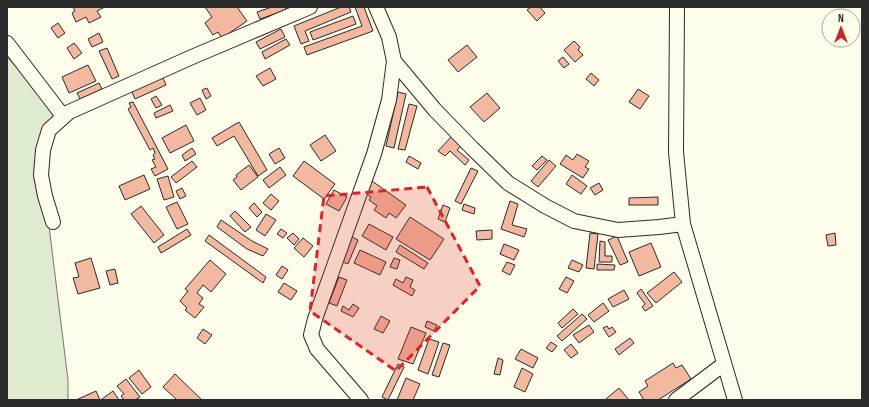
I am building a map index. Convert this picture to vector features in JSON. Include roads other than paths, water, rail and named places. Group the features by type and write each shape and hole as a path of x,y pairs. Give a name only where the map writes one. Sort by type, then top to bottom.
{"street":[{"path":"53,222 45,196 41,175 43,150 49,130 63,116 192,57 310,7"},
{"path":"361,400 318,349 311,335 317,312 374,154 389,100 394,61 389,37 376,7"},
{"path":"677,7 676,152 683,224 735,400"},
{"path":"7,44 63,116"},
{"path":"394,61 435,110 508,183 545,206 574,221 618,230 683,224"},
{"path":"676,400 724,364"}]}
